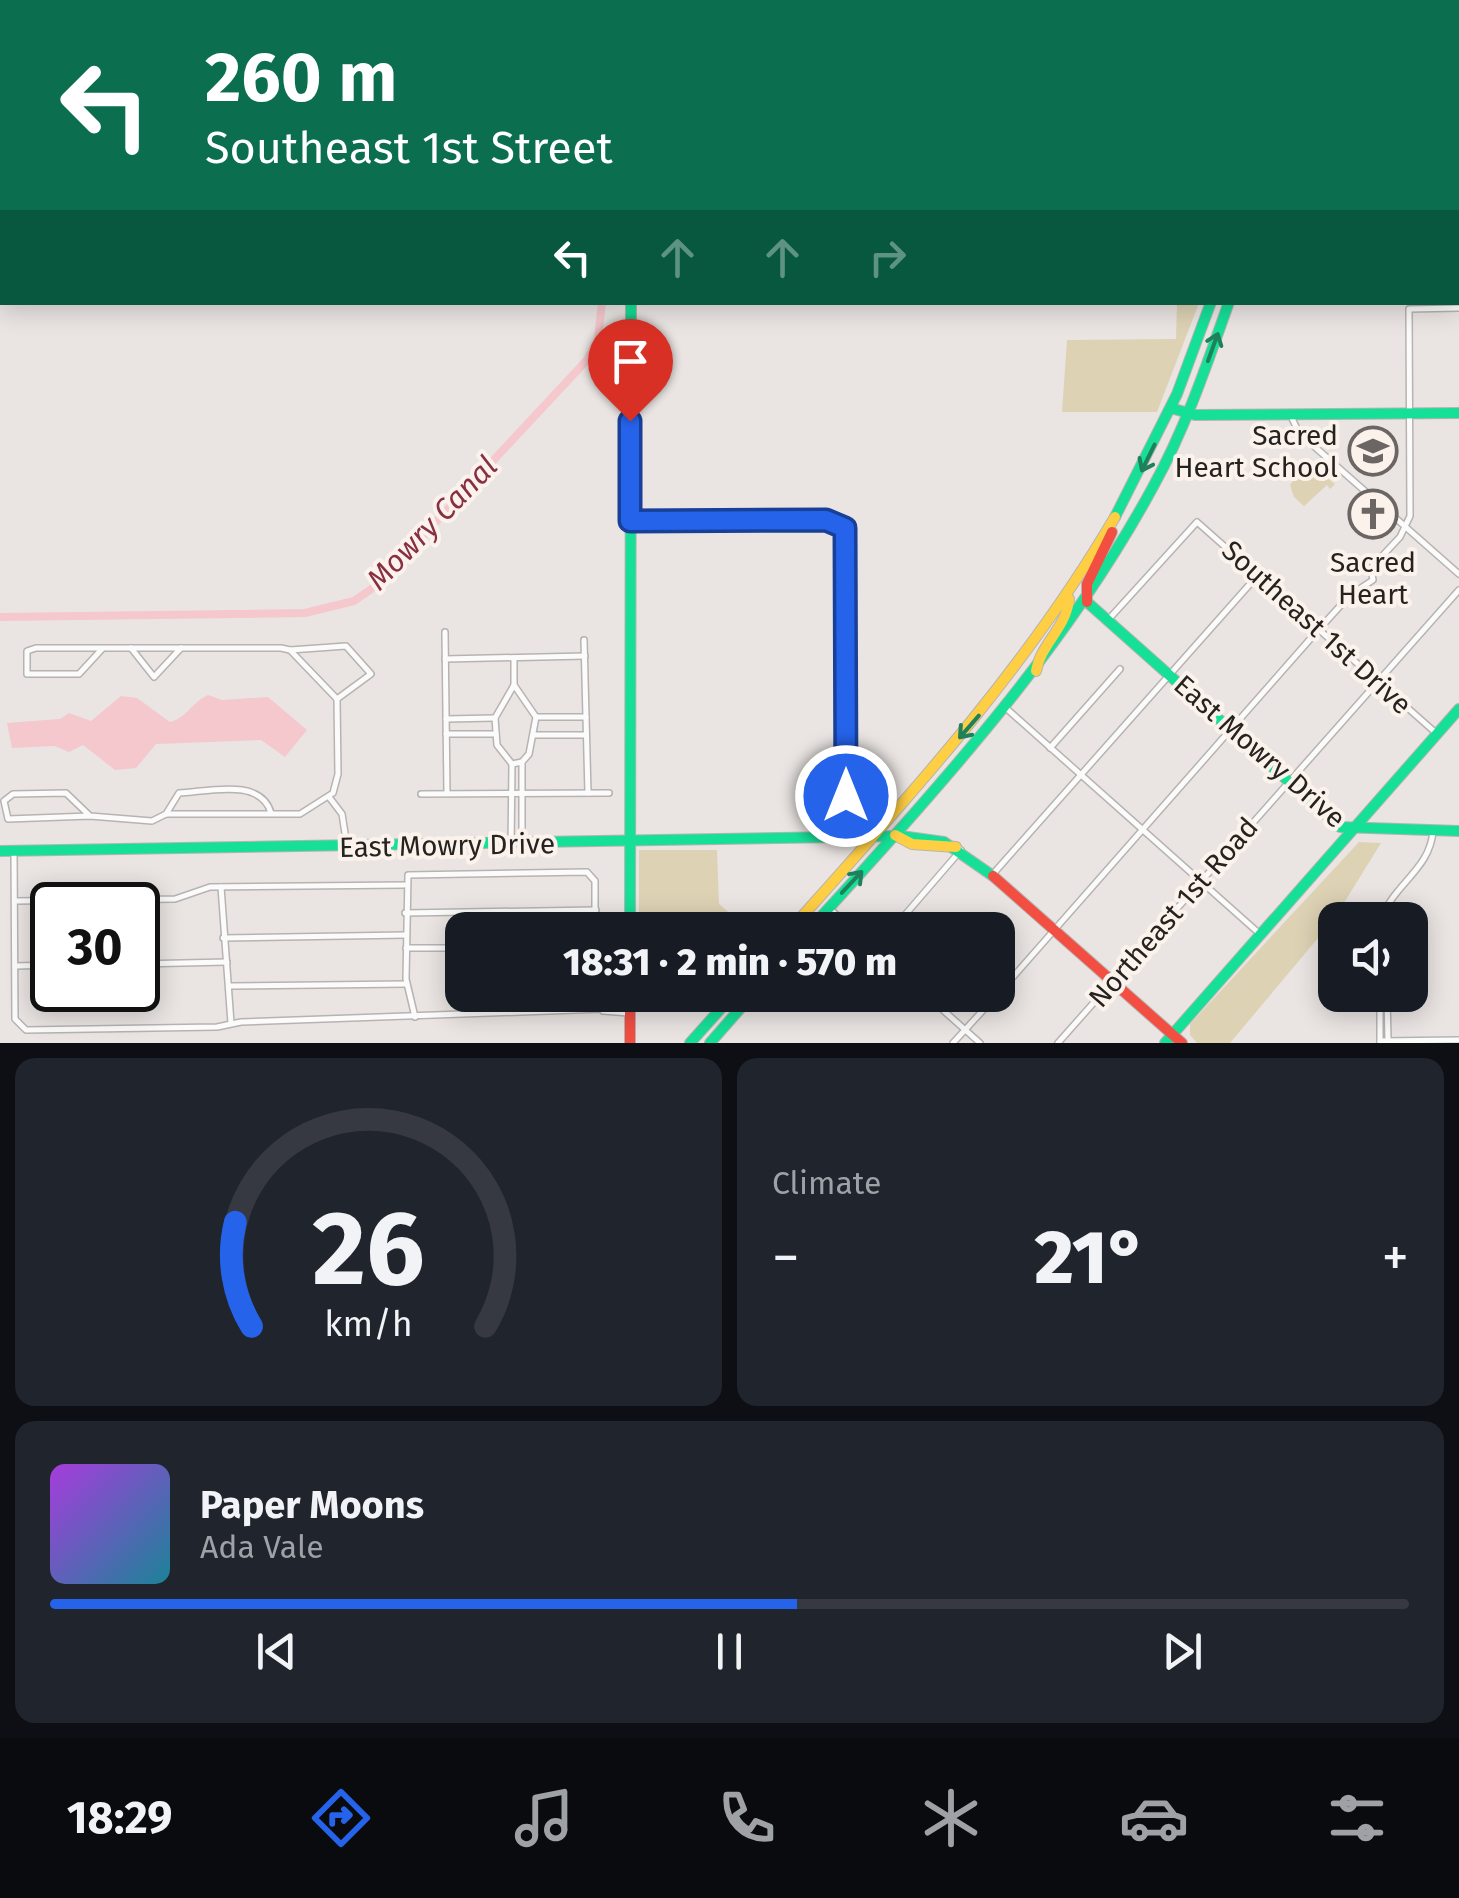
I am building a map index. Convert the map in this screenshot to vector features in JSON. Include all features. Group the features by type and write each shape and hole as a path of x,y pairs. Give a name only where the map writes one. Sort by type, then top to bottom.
{"main road":[{"path":"630,912 631,305"},
{"path":"806,912 994,699 1069,598 1113,526 1171,408 1210,305"},
{"path":"825,912 1006,710 1087,602 1141,510 1188,414 1227,305"},
{"path":"1171,408 1188,414 1459,413"},
{"path":"1087,602 1085,588 1112,542 1113,526"},
{"path":"1036,672 1037,655 1070,609 1069,598"},
{"name":"East Mowry Drive","path":"1087,602 1340,826 1353,831 1459,831"},
{"path":"894,835 912,844 957,852 993,874 1173,1040 1459,708"},
{"name":"East Mowry Drive","path":"0,851 838,840 894,835"},
{"path":"630,1012 630,1043"},
{"path":"690,1043 717,1012"},
{"path":"710,1043 737,1012"}],"street":[{"path":"1015,974 1319,630 1350,596 1373,580 1371,568 1406,529 1410,516 1409,310 1459,308"},
{"path":"1290,414 1299,433 1459,574"},
{"path":"630,521 840,522 847,536 846,826 853,839"},
{"name":"Southeast 1st Drive","path":"1108,620 1197,522 1436,733"},
{"path":"993,874 1258,574"},
{"name":"Northeast 1st Road","path":"1058,1043 1459,590"},
{"path":"445,632 447,793"},
{"path":"584,640 588,793"},
{"path":"102,648 80,674 27,674 26,652 102,648 290,650 346,646 371,674 337,699"},
{"path":"131,648 154,676 181,648"},
{"path":"90,816 66,794 13,794 4,801 8,819 90,816 152,821 166,814 308,812 329,797 338,774 337,699 290,650"},
{"path":"445,659 584,656"},
{"path":"514,658 514,685 494,718 498,745 512,764 517,844"},
{"path":"1050,748 1120,669"},
{"path":"514,685 536,717 534,735 522,762 517,844"},
{"path":"1006,710 1261,935"},
{"path":"536,717 586,717"},
{"path":"446,719 494,718"},
{"path":"446,734 496,734"},
{"path":"534,735 586,735"},
{"path":"512,764 522,762"},
{"path":"166,814 179,794 246,789 262,798 271,813"},
{"path":"421,794 609,793"},
{"path":"329,797 342,814 348,846"},
{"path":"838,840 846,826"},
{"path":"1390,902 1430,853 1433,831"},
{"path":"14,851 16,1021 24,1030 566,1012"},
{"path":"907,912 957,852"},
{"path":"405,914 596,910 595,881 587,872 412,874 404,884 406,984 416,1016"},
{"path":"14,902 176,899 199,888 404,884"},
{"path":"221,887 231,1024"},
{"path":"829,908 834,912"},
{"path":"223,938 406,934"},
{"path":"406,948 445,948"},
{"path":"160,964 227,962"},
{"path":"15,966 30,966"},
{"path":"231,986 406,984"},
{"path":"945,1012 980,1043"},
{"path":"954,1043 982,1012"},
{"path":"1384,1012 1384,1042 1459,1040"}],"shaded area":[{"path":"1177,305 1198,305 1157,412 1062,412 1067,340 1176,339"},
{"path":"1306,462 1335,484 1330,489 1327,485 1304,506 1294,497 1290,485"},
{"path":"208,695 222,700 268,697 307,730 285,757 261,740 156,744 136,768 115,770 83,745 69,752 55,746 12,748 7,723 60,719 69,713 91,721 121,696 137,698 170,722"},
{"path":"1359,842 1381,843 1345,902 1318,902 1318,938 1230,1043 1197,1043 1190,1035 1190,1024"},
{"path":"639,850 717,850 719,904 728,912 639,912"}],"waterway":[{"name":"Mowry Canal","path":"0,617 305,613 354,601 377,585 587,360 598,339 602,305"}],"traffic: fast":[{"path":"630,912 631,305"},
{"path":"1115,517 1177,394 1210,305"},
{"path":"825,912 995,718 1080,605 1166,463 1228,305"},
{"path":"1171,408 1195,415 1459,413"},
{"path":"1087,602 1340,827 1459,831"},
{"path":"1165,1043 1459,709"},
{"path":"0,851 901,836 944,842 993,876"},
{"path":"690,1043 718,1012"},
{"path":"710,1043 737,1012"}],"traffic: slow":[{"path":"806,912 921,782 1004,680 1115,517"},
{"path":"1036,671 1064,618 1069,599"},
{"path":"895,835 912,844 956,847"}],"traffic: jam":[{"path":"1087,602 1087,584 1112,532"},
{"path":"993,876 1182,1043"},
{"path":"630,1012 630,1043"}],"place":[{"name":"Sacred Heart School","path":"1373,451"},
{"name":"Sacred Heart","path":"1373,514"}],"route":[{"path":"630,421 630,521 826,520 840,522 845,528 846,796"}]}
